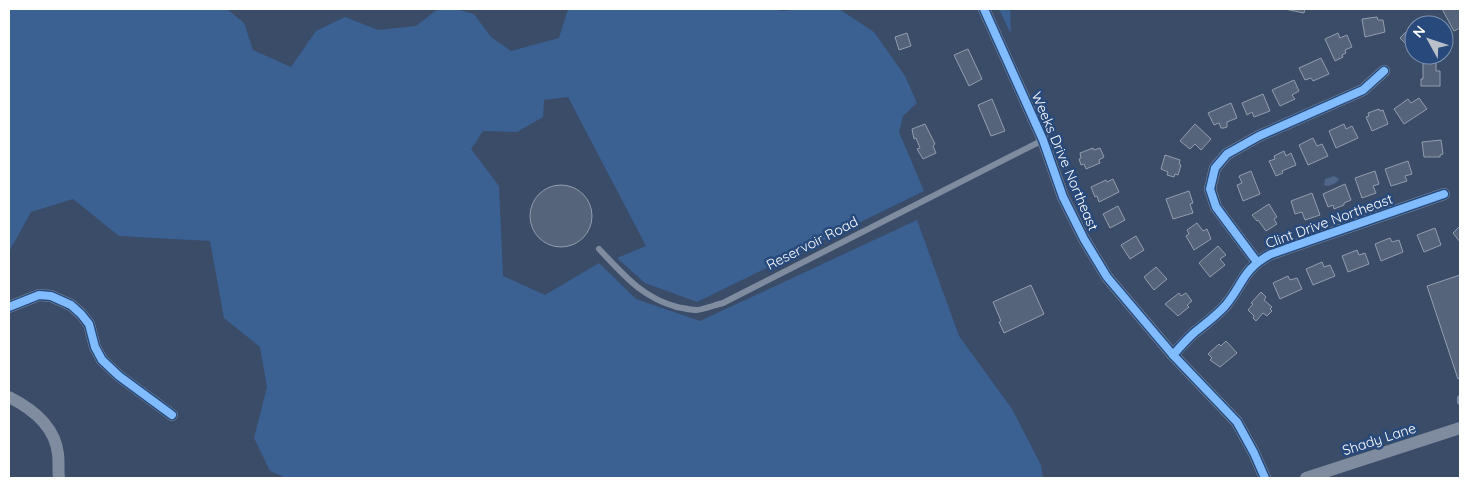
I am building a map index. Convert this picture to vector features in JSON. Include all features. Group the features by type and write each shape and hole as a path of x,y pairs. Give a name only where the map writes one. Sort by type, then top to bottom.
{"street":[{"name":"Weeks Drive Northeast","path":"984,9 1043,140 1063,197 1107,277 1173,355 1237,422 1254,453 1264,478"},
{"path":"1257,262 1216,207 1210,189 1215,168 1227,154 1259,136 1363,90 1384,71"},
{"name":"Clint Drive Northeast","path":"1173,355 1193,334 1217,315 1226,305 1242,278 1257,262 1271,254 1444,194"},
{"path":"9,307 39,296 51,296 71,305 89,324 95,347 102,360 119,376 172,414"},
{"path":"9,397 30,408 47,425 58,454 59,478"},
{"name":"Shady Lane","path":"1306,478 1460,428"}],"lane":[{"name":"Reservoir Road","path":"599,250 652,298 688,309 696,310 710,307 1043,140"}],"shaded area":[{"path":"9,9 227,9 244,23 253,50 291,67 316,31 345,17 378,30 416,26 438,9 456,9 474,14 491,37 511,51 559,38 568,9 778,9 781,11 839,9 874,32 905,76 917,103 903,116 899,132 924,191 697,302 645,283 617,258 646,246 568,97 544,100 543,117 517,132 483,131 471,149 499,186 503,276 545,295 599,263 636,299 700,321 917,220 959,336 1012,409 1041,465 1043,478 286,478 270,471 254,438 267,387 260,347 224,318 210,241 119,236 73,199 31,212 9,252"},
{"path":"999,9 1010,9 1011,34"},
{"path":"1334,176 1339,179 1336,183 1328,186 1324,185 1325,179"}],"building":[{"path":"1285,9 1305,9 1304,13"},
{"path":"1442,9 1460,9 1460,28 1454,31 1454,15 1445,15"},
{"path":"1377,17 1378,20 1383,20 1385,32 1365,37 1362,19"},
{"path":"907,33 911,46 899,50 895,37"},
{"path":"1338,33 1340,38 1347,35 1352,47 1345,50 1346,53 1342,55 1343,57 1335,61 1325,39"},
{"path":"1404,34 1404,42 1400,38"},
{"path":"968,49 982,79 969,86 954,55"},
{"path":"1321,58 1329,74 1313,81 1311,78 1305,80 1299,68"},
{"path":"1423,65 1436,65 1436,71 1440,71 1440,86 1421,86 1421,79 1423,79"},
{"path":"1294,80 1299,91 1292,95 1295,99 1280,106 1272,90"},
{"path":"1263,94 1270,111 1254,117 1252,112 1247,115 1242,103"},
{"path":"1419,98 1427,109 1404,124 1394,109 1408,99 1411,103"},
{"path":"992,99 1005,131 991,136 978,105"},
{"path":"1231,103 1237,118 1227,122 1227,127 1224,128 1221,128 1219,123 1214,125 1208,113"},
{"path":"1379,109 1380,111 1383,110 1388,124 1372,131 1366,117 1369,116 1368,113"},
{"path":"925,124 935,144 933,146 936,153 923,159 917,149 920,148 916,138 914,139 912,129"},
{"path":"1195,124 1211,139 1201,150 1195,144 1190,149 1180,141"},
{"path":"1344,124 1346,129 1352,126 1358,138 1336,148 1329,131"},
{"path":"1313,138 1317,146 1322,144 1328,156 1308,165 1299,145"},
{"path":"1441,140 1443,154 1440,157 1424,157 1422,142"},
{"path":"1093,148 1094,150 1100,148 1104,157 1099,160 1100,163 1086,169 1084,164 1081,165 1080,153"},
{"path":"1284,151 1286,156 1291,153 1296,165 1276,176 1269,161 1275,159 1274,156"},
{"path":"1165,155 1180,160 1179,164 1181,165 1178,175 1175,174 1174,177 1167,175 1168,172 1161,169"},
{"path":"1408,161 1412,174 1405,176 1407,181 1391,186 1385,169"},
{"path":"1251,171 1260,194 1243,201 1237,185 1242,183 1239,176"},
{"path":"1375,171 1379,184 1373,186 1376,193 1362,198 1355,178"},
{"path":"1113,179 1119,192 1099,202 1091,187"},
{"path":"1345,184 1351,200 1334,209 1333,205 1328,207 1323,194"},
{"path":"555,185 567,185 583,194 590,204 592,216 590,228 583,238 567,247 555,247 544,242 535,233 530,222 530,210 535,199 544,190"},
{"path":"1189,191 1193,203 1190,204 1193,213 1173,219 1166,199"},
{"path":"1312,193 1320,215 1305,220 1302,212 1295,214 1291,201"},
{"path":"1269,204 1277,217 1274,219 1277,224 1266,231 1252,215"},
{"path":"1118,206 1125,220 1110,228 1103,214"},
{"path":"1197,223 1203,231 1207,229 1211,239 1194,250 1186,236 1189,234 1187,230"},
{"path":"1460,226 1460,242 1453,233"},
{"path":"1435,228 1441,245 1424,252 1417,235"},
{"path":"1136,236 1144,250 1130,259 1121,245"},
{"path":"1390,238 1392,242 1399,240 1403,252 1381,261 1375,244"},
{"path":"1218,246 1226,255 1220,259 1225,265 1210,277 1199,263"},
{"path":"1357,250 1359,255 1365,253 1369,264 1348,272 1342,256"},
{"path":"1322,262 1324,267 1330,265 1335,276 1313,285 1306,269"},
{"path":"1156,267 1167,279 1154,290 1144,277"},
{"path":"1460,275 1460,378 1458,379 1427,286"},
{"path":"1288,276 1290,280 1297,278 1302,289 1280,299 1273,283"},
{"path":"1031,285 1044,314 1004,333 993,302"},
{"path":"1261,292 1266,297 1264,300 1272,307 1270,309 1272,311 1267,316 1263,313 1256,321 1248,310 1253,304 1251,303"},
{"path":"1179,293 1181,296 1186,293 1192,301 1187,305 1189,307 1178,316 1165,304"},
{"path":"1226,341 1237,353 1220,367 1210,360 1212,358 1208,354 1219,344 1221,346"}],"cycle path":[{"path":"984,9 1043,140 1063,197 1084,239 1107,277 1173,355 1237,422 1265,478"},
{"path":"1257,262 1216,207 1210,189 1215,168 1227,154 1259,136 1363,90 1384,71"},
{"path":"1173,355 1192,335 1225,306 1248,272 1271,254 1444,194"},
{"path":"9,307 39,295 51,296 71,305 89,324 95,347 102,360 119,376 172,415"}]}
